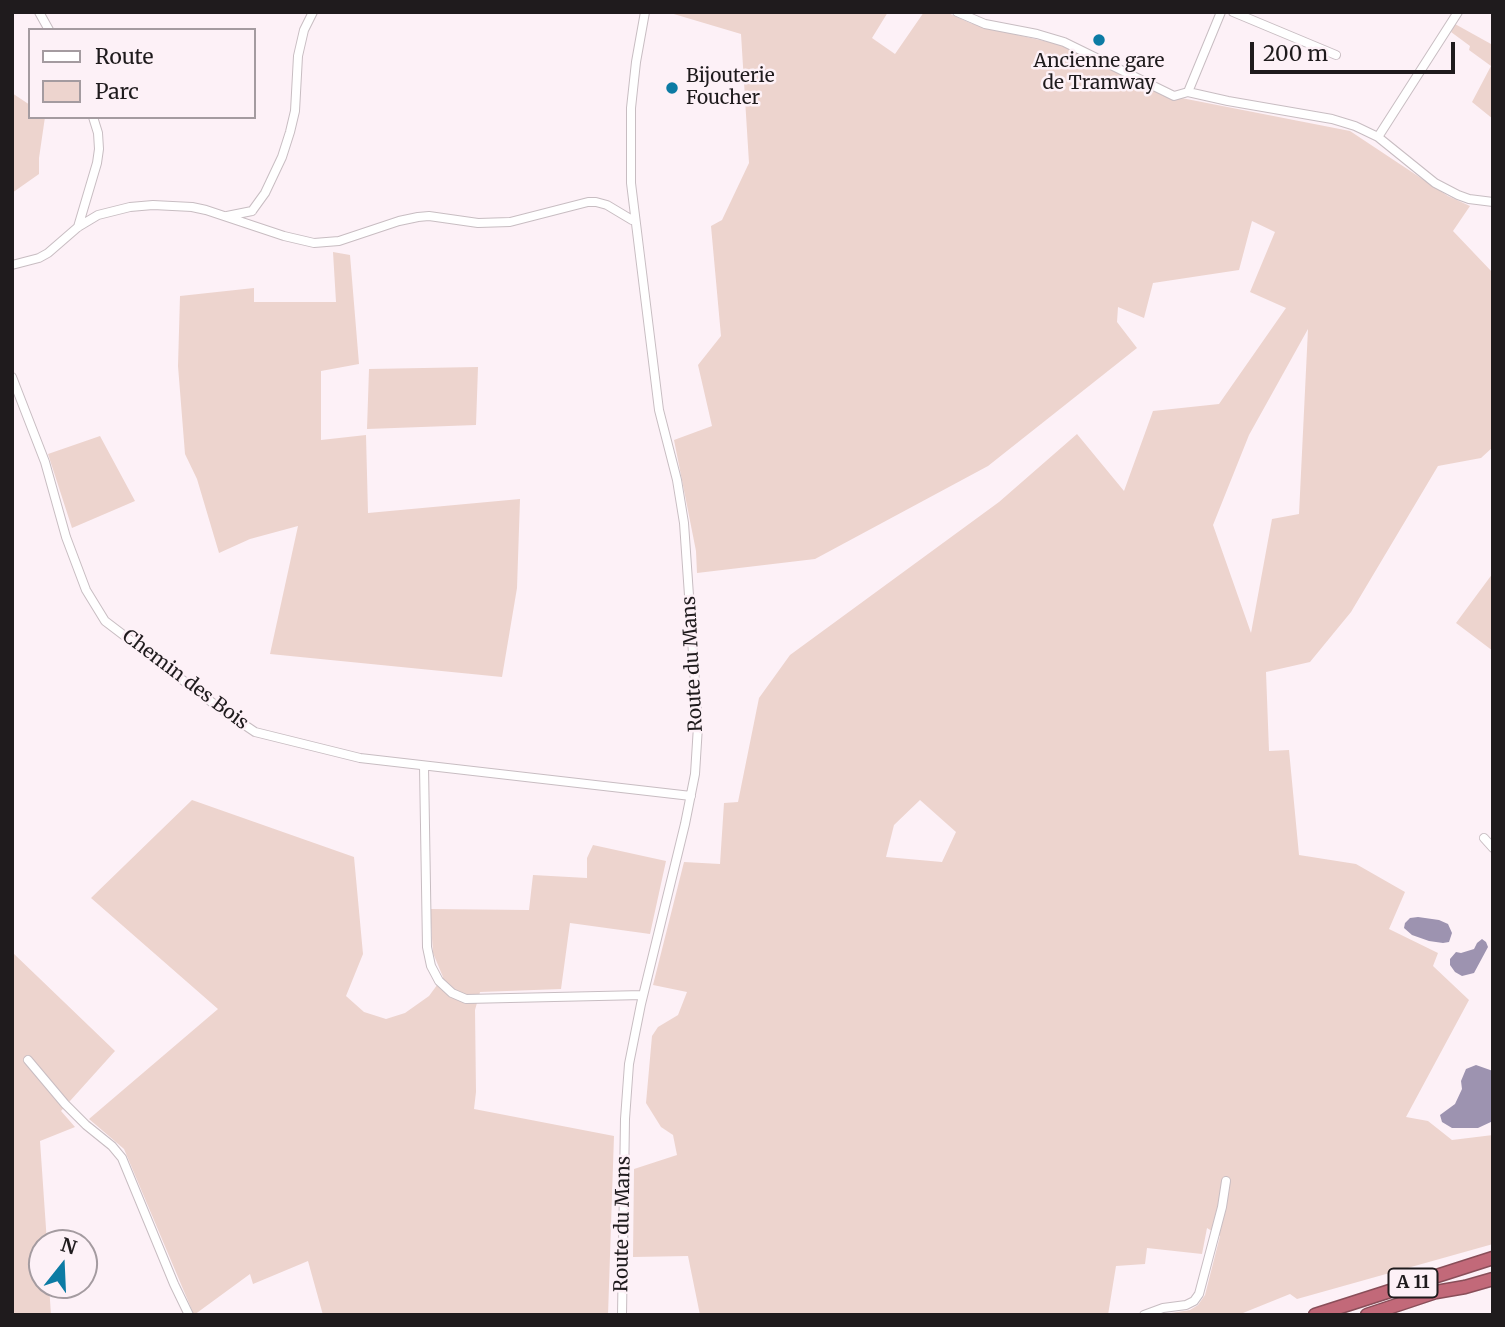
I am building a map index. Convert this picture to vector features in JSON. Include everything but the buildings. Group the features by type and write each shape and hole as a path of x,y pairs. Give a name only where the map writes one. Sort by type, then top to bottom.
{"highway":[{"name":"A 11","path":"1315,1315 1493,1258"},
{"name":"A 11","path":"1367,1315 1436,1292 1493,1279"},
{"path":"1391,1315 1438,1300 1465,1287"}],"street":[{"path":"39,12 48,28"},
{"path":"252,225 250,215 265,193 290,132 295,111 298,56 304,30 313,12"},
{"name":"Route du Mans","path":"622,1315 626,1096 632,1042 691,796 698,717 684,523 677,480 659,410 631,183 631,108 645,12"},
{"path":"957,12 985,24 1063,42 1174,96 1188,92 1332,119 1355,126 1378,137 1435,183 1469,199 1493,202"},
{"path":"1188,92 1221,12"},
{"path":"1233,12 1336,55"},
{"path":"1378,137 1458,12"},
{"path":"78,227 99,149 94,119"},
{"path":"12,265 48,253 78,227 97,215 153,205 192,207 304,242 324,243 418,216 478,223 510,222 588,202 607,205 635,220"},
{"path":"224,216 252,211"},
{"name":"Chemin des Bois","path":"12,377 45,462 66,537 86,590 106,621 255,732 360,758 691,796"},
{"path":"424,766 427,947 431,967 439,981 452,993 466,999 643,995"},
{"path":"1484,838 1493,848"},
{"path":"27,1060 65,1104 122,1158 189,1315"},
{"path":"1144,1315 1163,1308 1186,1305 1194,1301 1199,1294 1223,1208 1226,1181"}],"green space":[{"path":"667,12 888,12 872,38 895,54 924,12 946,12 991,29 1062,45 1161,94 1350,131 1448,196 1470,206 1453,231 1493,273 1493,447 1481,458 1438,466 1351,612 1310,662 1266,672 1269,751 1289,750 1299,855 1356,864 1405,892 1389,929 1438,953 1433,966 1469,1000 1406,1117 1428,1121 1452,1140 1493,1135 1493,1244 1297,1299 1290,1294 1238,1315 1159,1315 1190,1310 1198,1305 1205,1295 1220,1236 1207,1228 1202,1254 1147,1248 1145,1264 1116,1266 1108,1315 700,1315 688,1256 633,1257 634,1169 677,1155 673,1135 661,1127 646,1103 652,1036 658,1027 678,1015 687,992 653,985 684,862 720,864 724,803 738,802 759,698 790,655 999,502 1077,434 1124,491 1153,411 1219,404 1286,308 1250,292 1275,232 1252,221 1239,270 1153,283 1144,318 1118,307 1117,322 1137,348 988,466 815,559 697,573 696,551 674,440 712,426 698,365 721,336 711,226 722,220 749,163 741,34","holes":["1308,329 1299,514 1272,519 1251,633 1213,525 1249,435","920,800 956,832 942,862 886,857 894,825"]},
{"path":"1455,24 1491,44 1493,42 1493,119 1472,102 1491,66 1451,32"},
{"path":"12,93 28,104 28,119 45,119 39,174 12,193"},
{"path":"333,252 350,255 359,364 321,371 321,440 366,435 368,513 520,499 517,588 502,677 270,654 298,526 250,539 219,553 197,479 185,454 178,366 180,296 254,288 254,302 336,302"},
{"path":"478,367 476,425 367,429 369,369"},
{"path":"100,436 135,501 72,528 48,454"},
{"path":"1493,573 1493,651 1456,623"},
{"path":"192,800 354,857 363,954 346,996 364,1012 386,1019 405,1013 429,996 443,977 433,953 430,909 529,910 533,875 587,878 587,858 593,845 666,861 650,934 570,923 561,989 480,992 475,1010 474,1109 614,1136 608,1315 323,1315 308,1261 253,1284 250,1274 194,1315 124,1149 89,1119 218,1009 91,898"},
{"path":"12,952 115,1051 61,1111 75,1127 40,1141 46,1229 28,1229 28,1299 50,1299 51,1315 12,1315"}],"shaded area":[{"path":"1418,917 1448,924 1452,933 1449,942 1429,941 1412,935 1404,928 1410,918"},
{"path":"1482,939 1488,947 1474,973 1462,976 1455,972 1450,965 1450,959 1456,952 1474,949"},
{"path":"1476,1065 1493,1071 1493,1121 1478,1128 1452,1128 1442,1122 1440,1115 1455,1104 1462,1089 1461,1081 1466,1069"}],"place":[{"name":"Ancienne gare de Tramway","path":"1099,40"},
{"name":"Bijouterie Foucher","path":"672,88"}]}
